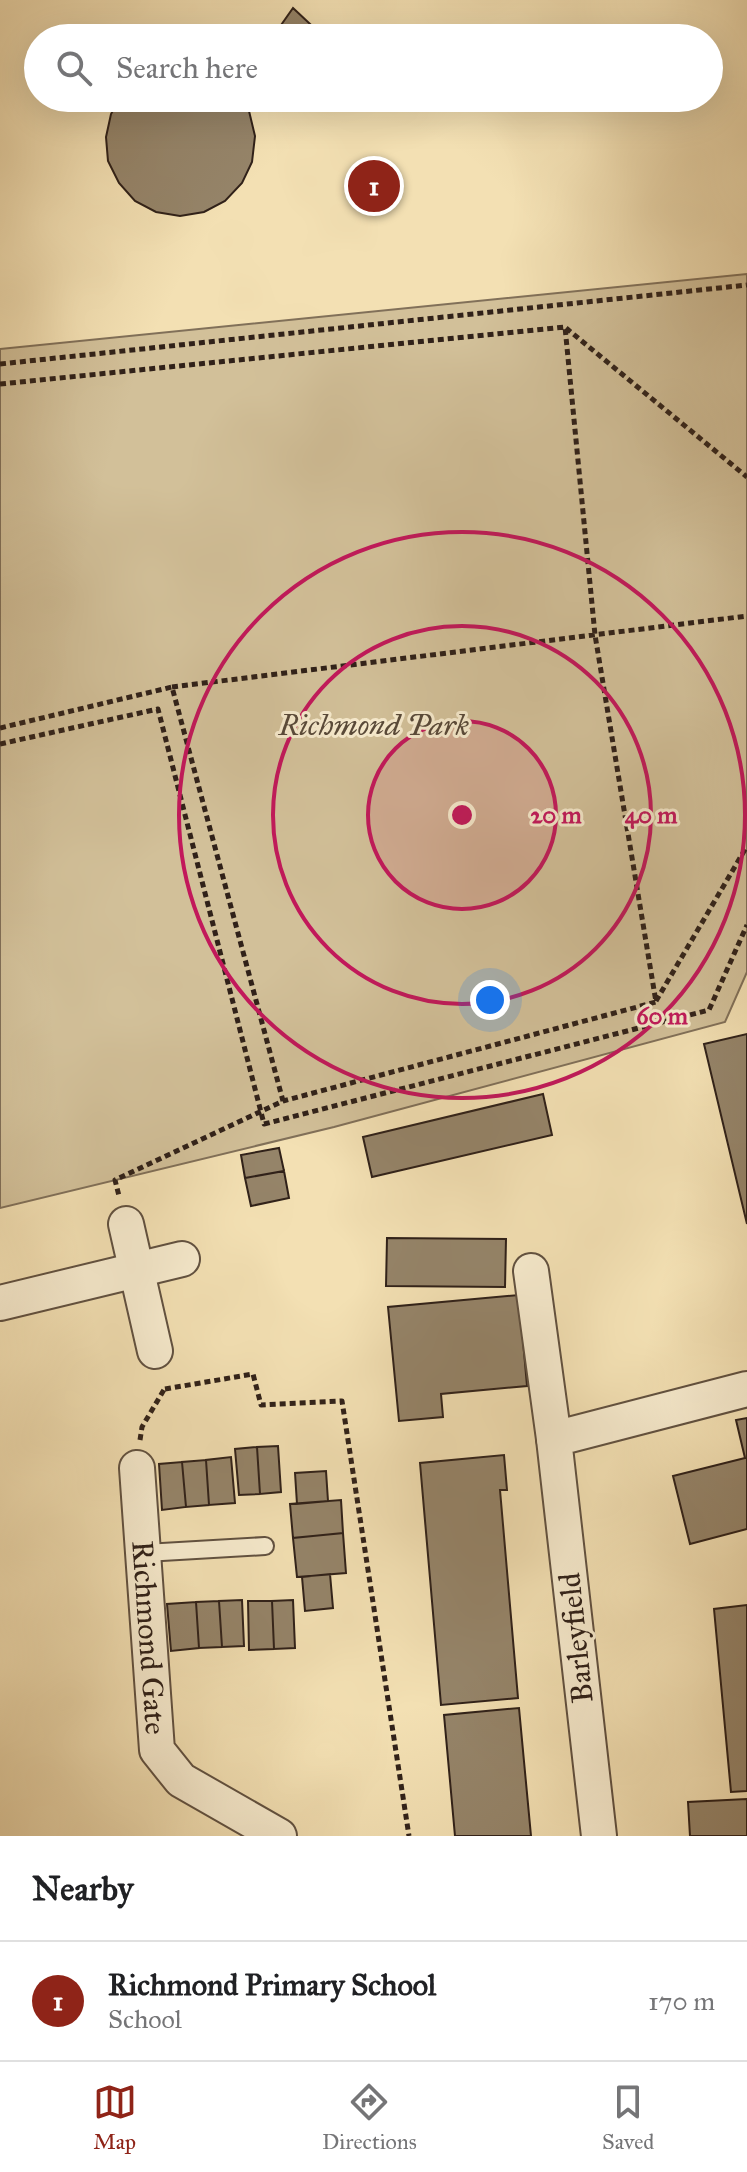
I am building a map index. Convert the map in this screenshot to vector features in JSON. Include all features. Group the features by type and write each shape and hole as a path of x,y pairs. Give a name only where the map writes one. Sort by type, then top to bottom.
{"street":[{"path":"126,1224 155,1351"},
{"path":"0,1303 182,1259"},
{"name":"Barleyfield","path":"531,1271 554,1439 599,1836"},
{"path":"554,1439 747,1389"},
{"name":"Richmond Gate","path":"137,1468 157,1750 181,1780 279,1836"}],"lane":[{"path":"145,1553 265,1546"}],"path":[{"path":"0,364 747,285"},
{"path":"565,327 595,635 656,1002"},
{"path":"0,384 565,327 747,477"},
{"path":"0,728 172,687 747,616"},
{"path":"172,687 283,1101"},
{"path":"0,744 158,709 264,1124 709,1010 747,925"},
{"path":"126,1224 115,1180 283,1101 656,1002 747,846"},
{"path":"137,1468 142,1427 165,1389 155,1351"},
{"path":"165,1389 253,1374 261,1405 342,1401 409,1836"}],"green space":[{"name":"Richmond Park","path":"747,274 747,972 725,1022 334,1127 0,1208 0,349"}],"building":[{"path":"293,8 310,24 282,24"},
{"path":"249,112 255,136 252,162 242,183 225,201 204,212 180,216 156,212 135,201 119,183 108,161 106,137 111,114"},
{"path":"747,1034 747,1224 704,1044"},
{"path":"543,1094 552,1135 372,1177 363,1137"},
{"path":"279,1148 284,1171 245,1178 241,1155"},
{"path":"284,1171 289,1198 251,1206 245,1178"},
{"path":"387,1238 506,1239 505,1287 386,1286"},
{"path":"519,1295 527,1386 441,1394 443,1417 399,1421 388,1307"},
{"path":"747,1418 747,1529 690,1544 673,1476 745,1458 736,1420"},
{"path":"278,1446 281,1492 260,1494 257,1447"},
{"path":"257,1447 260,1494 239,1495 235,1449"},
{"path":"504,1455 507,1490 500,1490 518,1698 441,1705 420,1463"},
{"path":"231,1457 235,1503 209,1505 206,1460"},
{"path":"206,1460 209,1505 186,1507 182,1462"},
{"path":"182,1462 186,1507 162,1510 159,1464"},
{"path":"326,1471 328,1501 297,1504 295,1473"},
{"path":"341,1500 343,1533 293,1538 290,1504"},
{"path":"343,1533 346,1573 297,1577 293,1538"},
{"path":"330,1574 333,1608 305,1611 302,1577"},
{"path":"242,1600 244,1646 222,1647 219,1601"},
{"path":"293,1600 295,1648 274,1649 272,1601"},
{"path":"219,1601 222,1647 199,1648 196,1602"},
{"path":"248,1601 272,1601 274,1649 249,1650"},
{"path":"196,1602 199,1648 171,1651 167,1604"},
{"path":"747,1605 747,1791 731,1792 714,1609"},
{"path":"519,1708 531,1836 455,1836 444,1715"},
{"path":"747,1799 747,1836 690,1836 688,1802"}],"place":[{"name":"Richmond Primary School","path":"374,186"}]}
